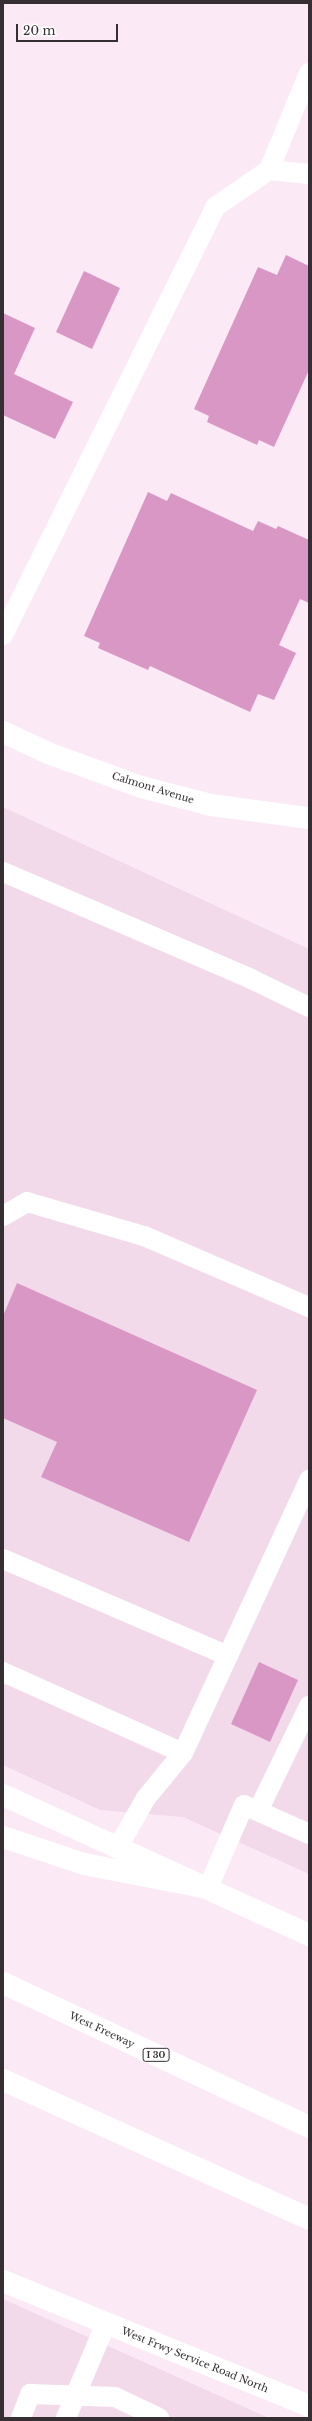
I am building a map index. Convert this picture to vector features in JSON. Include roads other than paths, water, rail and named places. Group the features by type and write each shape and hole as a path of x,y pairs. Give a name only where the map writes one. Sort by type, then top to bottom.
{"main road":[{"name":"Calmont Avenue","path":"3,732 48,753 141,787 211,805 308,814"},
{"path":"3,1796 309,1935"},
{"path":"3,1837 84,1864 208,1888"},
{"name":"West Freeway","path":"3,1983 309,2127"},
{"path":"3,2080 309,2219"},
{"name":"West Frwy Service Road North","path":"3,2281 309,2406"}],"lane":[{"path":"3,635 215,207 269,170 309,73"},
{"path":"269,170 309,174"},
{"path":"3,872 251,979 309,1007"},
{"path":"3,1216 27,1202 144,1236 309,1307"},
{"path":"118,1847 146,1798 183,1753 309,1480"},
{"path":"3,1559 228,1656"},
{"path":"3,1672 183,1753"},
{"path":"258,1812 309,1706"},
{"path":"208,1888 244,1805 309,1834"},
{"path":"66,2418 106,2323"},
{"path":"21,2418 30,2394 115,2397 159,2418"}]}
